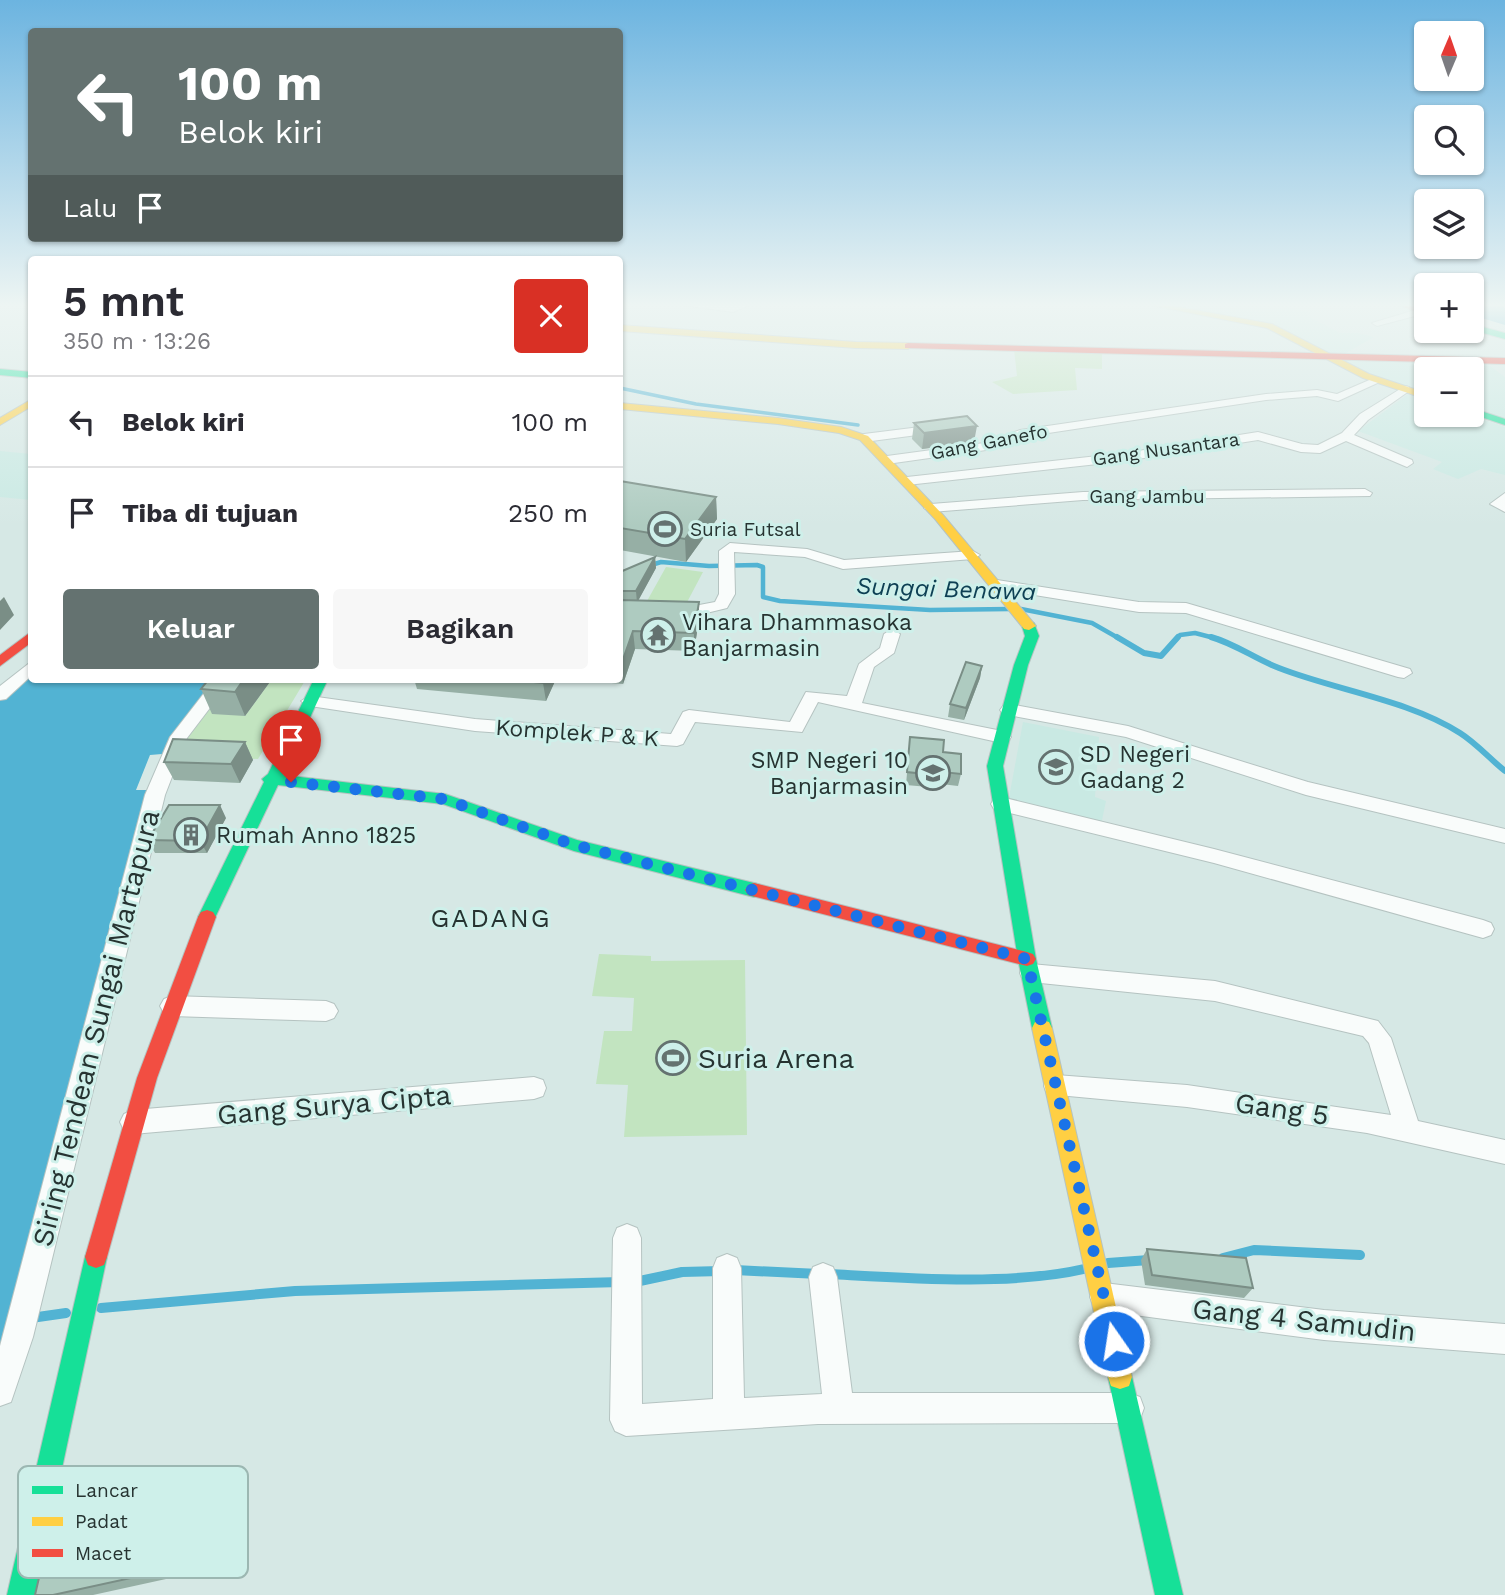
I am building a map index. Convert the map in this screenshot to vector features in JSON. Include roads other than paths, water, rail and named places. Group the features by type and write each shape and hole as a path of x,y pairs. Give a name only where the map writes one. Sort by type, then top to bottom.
{"street":[{"path":"1373,377 1414,392"},
{"name":"Gang Ganefo","path":"887,460 986,446 1020,434 1266,397 1317,393 1338,398 1378,380"},
{"name":"Gang Nusantara","path":"907,481 1125,457 1258,436 1315,449 1346,436 1364,417 1405,389"},
{"path":"0,422 28,406"},
{"path":"623,406 778,421 841,430 864,438 907,481 1021,612 1032,636 995,766 1029,966 1169,1595"},
{"path":"1484,415 1505,422"},
{"path":"864,438 950,428"},
{"path":"1346,436 1407,463"},
{"name":"Gang Jambu","path":"931,508 1083,496 1365,493"},
{"path":"623,611 694,611 717,607 727,594 726,551 730,547 807,553 843,565 973,555"},
{"path":"997,586 1139,607 1186,608 1404,673"},
{"path":"892,634 888,650 867,664 853,702 855,707 1002,737"},
{"path":"0,662 28,638"},
{"path":"0,695 26,671"},
{"name":"Siring Tendean Sungai Martapura","path":"0,1391 18,1337 155,795 179,737 221,683"},
{"path":"48,1466 133,1122 172,1006 204,924 270,779 319,683"},
{"name":"Komplek P & K","path":"310,701 475,725 677,740 690,716 796,728 812,696 853,702"},
{"path":"1009,710 1128,732 1306,788 1505,836"},
{"path":"270,779 444,799 574,845 1029,966 1215,991 1370,1028 1379,1038 1409,1130"},
{"path":"1001,804 1214,856 1483,929"},
{"path":"172,1006 326,1011"},
{"name":"Gang 5","path":"1056,1086 1187,1096 1367,1121 1505,1152"},
{"name":"Gang Surya Cipta","path":"133,1122 534,1088"},
{"path":"627,1238 625,1419 839,1409 1129,1408"},
{"path":"727,1268 729,1414"},
{"path":"823,1277 839,1409"},
{"name":"Gang 4 Samudin","path":"1104,1297 1324,1325 1505,1339"}],"water":[{"path":"28,675 28,683 213,683 162,754 150,755 136,790 147,790 0,1368 0,686 15,685"}],"waterway":[{"path":"623,389 696,404 858,425"},
{"name":"Sungai Benawa","path":"648,566 661,562 709,566 757,565 763,567 763,597 780,601 930,610 1010,609"},
{"name":"Sungai Benawa","path":"1021,609 1092,623 1120,639"},
{"name":"Sungai Benawa","path":"1178,637 1195,633 1212,638"},
{"name":"Sungai Benawa","path":"1117,637 1144,653 1161,656 1178,637"},
{"name":"Sungai Benawa","path":"1212,638 1218,639"},
{"name":"Sungai Benawa","path":"1212,638 1279,668 1395,704 1440,722 1466,737 1505,771"},
{"path":"1223,1258 1254,1250 1360,1255"},
{"path":"1108,1263 1149,1260"},
{"path":"830,1274 991,1279 1024,1278 1084,1269"},
{"path":"735,1270 819,1274"},
{"path":"635,1282 682,1272 721,1271"},
{"path":"101,1308 295,1291 621,1282"},
{"path":"31,1318 66,1313"}],"place":[{"name":"Suria Futsal","path":"665,529"},
{"name":"Vihara Dhammasoka Banjarmasin","path":"658,635"},
{"name":"SD Negeri Gadang 2","path":"1056,767"},
{"name":"SMP Negeri 10 Banjarmasin","path":"933,773"},
{"name":"Rumah Anno 1825","path":"191,835"},
{"name":"Suria Arena","path":"673,1058"}],"district":[{"name":"GADANG","path":"491,918"}]}
